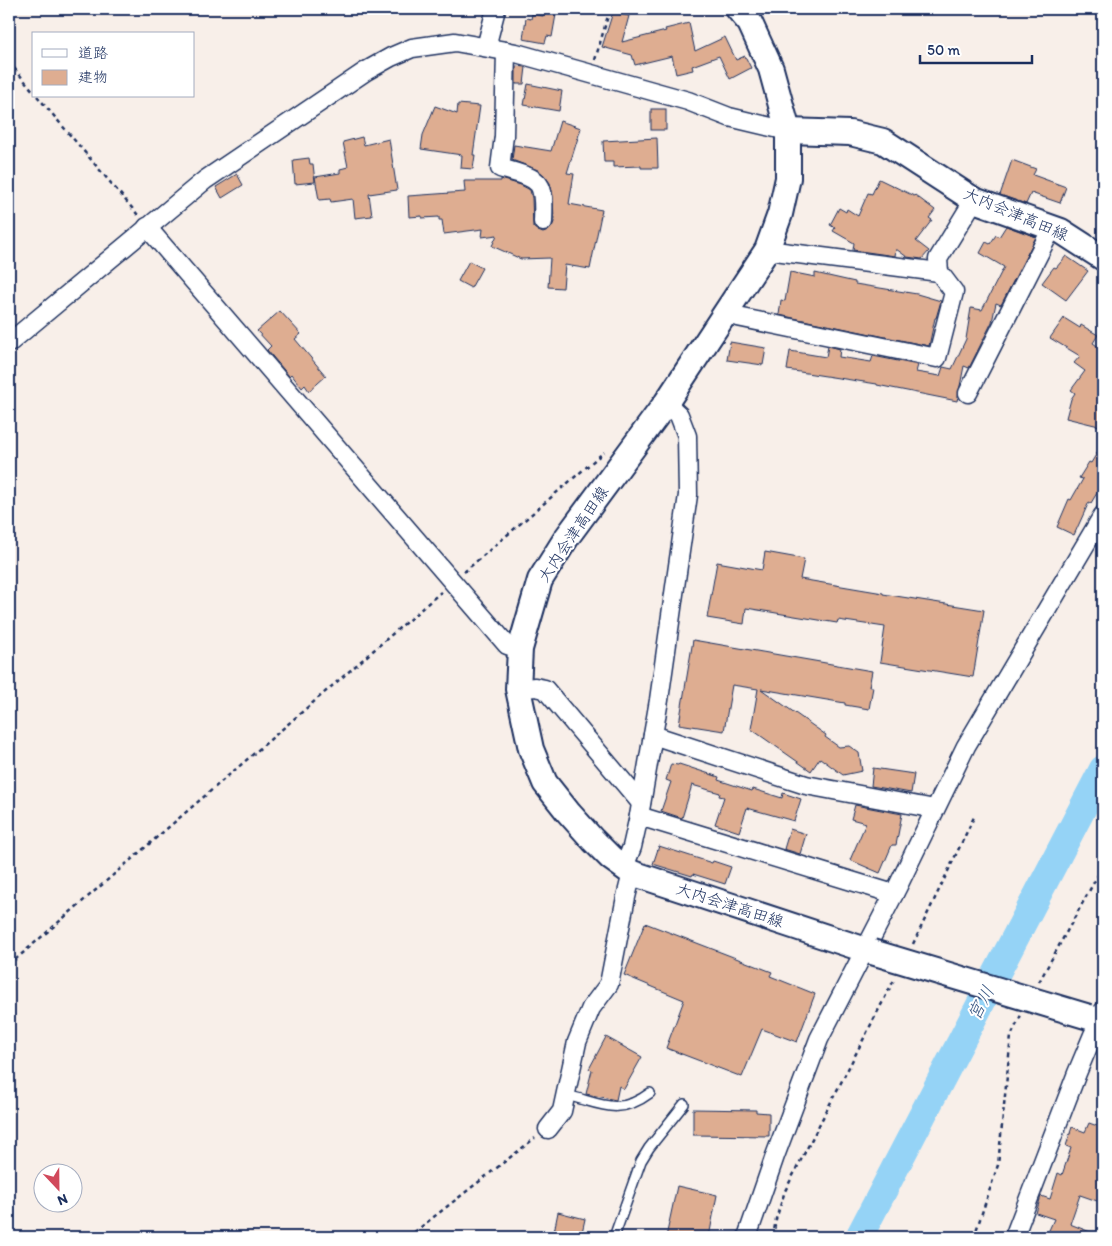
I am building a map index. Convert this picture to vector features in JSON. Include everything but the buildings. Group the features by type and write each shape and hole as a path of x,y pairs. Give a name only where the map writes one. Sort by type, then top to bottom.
{"main road":[{"name":"大内会津高田線","path":"738,9 750,23 771,69 788,131 788,178 780,214 766,250 666,403 567,537 540,580 520,650 518,689 531,749 545,782 568,812 611,858 628,870 869,951 1099,1017"},
{"name":"大内会津高田線","path":"788,131 850,133 883,141 974,200 1062,232 1103,258"}],"street":[{"path":"486,47 496,9"},
{"path":"9,343 205,180 366,71 412,48 455,42 506,51 688,101 728,117 788,131"},
{"path":"506,51 504,136 500,168 530,176 538,183 544,197 543,222"},
{"path":"724,314 936,358 954,292 939,272 938,259 974,200"},
{"path":"148,227 507,645 520,650"},
{"path":"968,393 1052,228"},
{"path":"766,250 939,272"},
{"path":"548,1128 562,1111 577,1042 591,1008 609,984 653,735 688,494 687,436 679,414 666,403"},
{"path":"747,1237 819,1039 869,951 894,894 966,746 1103,515"},
{"path":"518,689 534,687 545,689 640,809 894,894"},
{"path":"653,735 806,785 935,809"},
{"path":"1014,1237 1099,1017"}],"lane":[{"path":"566,1095 608,1106 620,1107 638,1102 650,1093"},
{"path":"614,1237 641,1161 684,1104"}],"path":[{"path":"591,74 610,9"},
{"path":"9,62 32,90"},
{"path":"39,98 148,227"},
{"path":"9,965 608,449"},
{"path":"909,951 975,815"},
{"path":"1037,986 1103,866"},
{"path":"772,1237 785,1191 895,978"},
{"path":"974,1237 998,1164 1012,1036 1023,1012"},
{"path":"408,1237 548,1128"}],"waterway":[{"name":"宮川","path":"859,1237 1103,769"}]}
